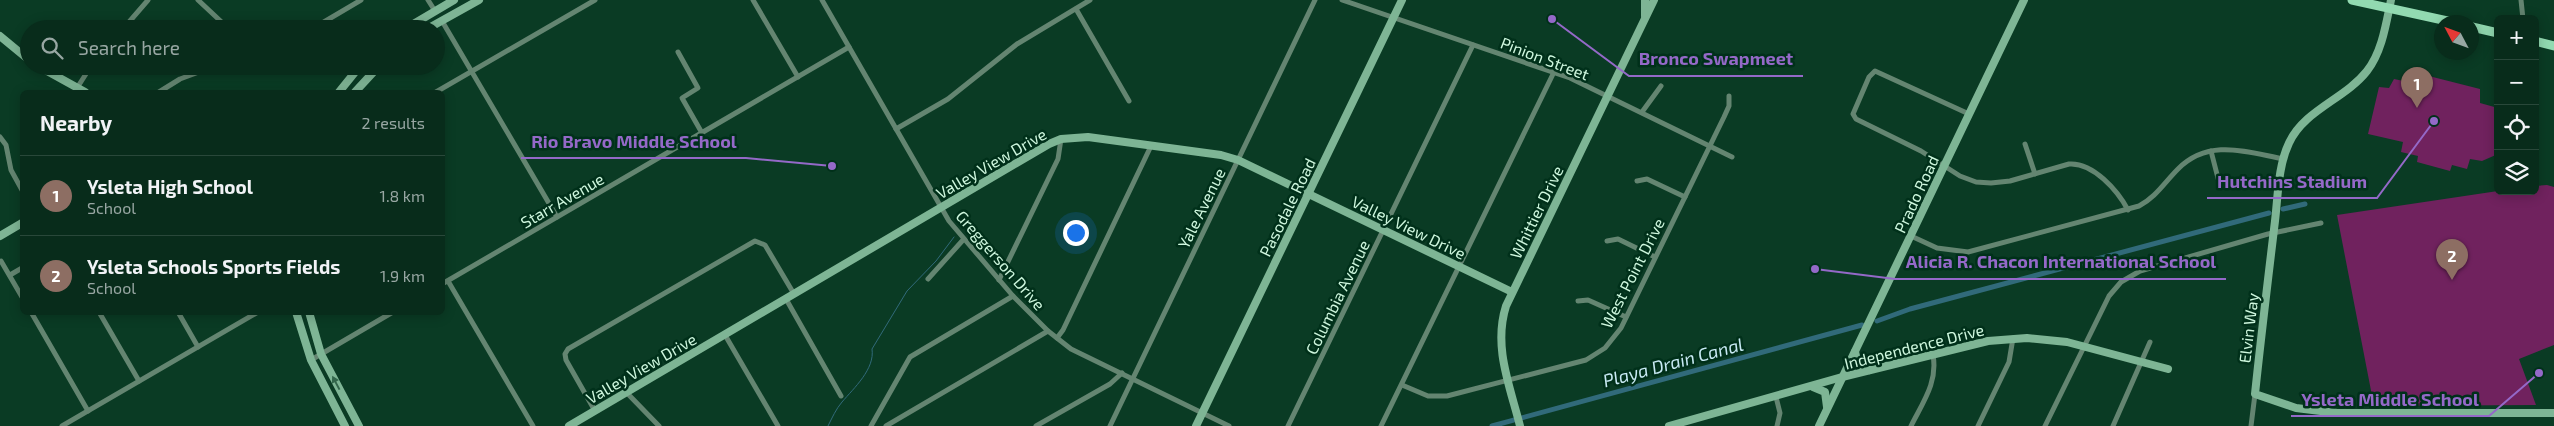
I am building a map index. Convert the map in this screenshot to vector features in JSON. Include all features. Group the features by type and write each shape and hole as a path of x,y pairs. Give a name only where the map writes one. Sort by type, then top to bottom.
{"main road":[{"path":"2352,0 2390,4 2434,17"},
{"path":"2479,29 2494,32"},
{"path":"2539,42 2554,46"}],"street":[{"path":"131,20 148,0"},
{"path":"198,0 219,20"},
{"path":"327,20 361,0"},
{"path":"428,0 435,11"},
{"path":"420,20 454,0"},
{"path":"444,20 479,0"},
{"path":"440,90 595,0"},
{"path":"753,0 798,77"},
{"name":"Greggerson Drive","path":"822,0 941,208 963,240 1013,296 1048,331 1071,349 1229,426"},
{"path":"896,129 948,99 1018,44 1090,0"},
{"name":"Yale Avenue","path":"1110,426 1316,0"},
{"name":"Pinion Street","path":"1342,0 1554,72 1642,112 1732,157"},
{"name":"Pasodale Road","path":"1196,426 1402,0"},
{"name":"Whittier Drive","path":"1645,0 1645,18"},
{"name":"Whittier Drive","path":"1520,426 1507,380 1500,342 1501,322 1512,292 1654,0"},
{"name":"Prado Road","path":"1819,426 2024,0"},
{"path":"2521,0 2523,15"},
{"name":"Elvin Way","path":"2251,426 2277,204 2284,159 2289,142 2302,125 2354,85 2367,71 2380,46 2390,4"},
{"path":"1076,9 1129,101"},
{"path":"445,26 557,217"},
{"path":"0,36 20,53"},
{"name":"Columbia Avenue","path":"1288,426 1474,45"},
{"name":"Starr Avenue","path":"445,282 849,47"},
{"path":"678,52 698,88 682,98 702,133"},
{"path":"1969,114 1878,71 1873,72 1869,77 1853,114 1856,119 1921,151 1944,168 1967,179 1991,183 2035,174 2069,164 2077,164 2099,176 2112,186 2128,210"},
{"path":"1381,426 1554,72"},
{"path":"54,75 81,90 87,75"},
{"path":"161,90 191,75"},
{"path":"341,90 353,75"},
{"path":"357,90 370,75"},
{"path":"1642,112 1660,86"},
{"name":"West Point Drive","path":"1402,385 1428,396 1447,396 1586,360 1596,355 1614,338 1626,317 1726,111 1729,96"},
{"path":"0,137 6,145 11,170 20,186"},
{"name":"Valley View Drive","path":"569,426 1060,139 1088,137 1221,155 1238,160 1512,292"},
{"path":"999,280 1058,158 1060,139"},
{"path":"2025,144 2035,174"},
{"path":"1057,338 1151,146"},
{"path":"1912,236 1937,248 1968,252 2128,210 2151,199 2176,171 2190,159 2211,151 2228,148 2284,159"},
{"path":"2211,151 2219,182"},
{"path":"1637,181 1647,179 1684,197"},
{"path":"2045,426 2109,296 2129,276 2140,271 2273,234 2321,223"},
{"path":"0,236 20,224"},
{"path":"1607,241 1618,239 1655,257"},
{"path":"928,279 963,240"},
{"path":"595,411 566,360 565,354 568,349 755,241 765,245 794,294"},
{"path":"1,261 20,293"},
{"path":"10,275 20,269"},
{"path":"445,282 533,426"},
{"path":"871,426 910,357 1013,296"},
{"path":"786,299 841,396"},
{"path":"1578,301 1588,300 1626,317"},
{"path":"33,315 88,410"},
{"path":"101,315 139,381"},
{"path":"180,315 198,347"},
{"path":"62,426 253,315"},
{"path":"297,315 311,360 345,426"},
{"path":"310,315 321,354 359,426"},
{"path":"311,360 388,315"},
{"path":"886,426 1048,331"},
{"path":"725,335 778,426"},
{"path":"1978,426 2009,362 2012,338"},
{"name":"Independence Drive","path":"1669,426 1869,370 1988,341 2012,338 2041,339 2084,345 2168,369"},
{"path":"2113,426 2150,342"},
{"path":"1855,352 1858,364 1869,370"},
{"path":"1911,426 1934,379 1933,354"},
{"path":"1036,426 1110,384 1122,373"},
{"path":"1811,387 1825,392 1828,407"},
{"path":"626,392 658,426"},
{"path":"2255,394 2296,408 2337,413 2554,413"},
{"path":"1776,397 1780,413 1777,426"}],"shaded area":[{"path":"2421,74 2480,89 2480,103 2494,107 2494,156 2482,161 2470,159 2467,169 2452,165 2450,171 2417,162 2418,156 2401,152 2403,142 2368,134 2379,87 2389,88 2394,79 2418,84"},
{"path":"2539,186 2554,187 2554,345 2519,359 2536,405 2374,406 2337,215 2494,192 2494,195 2539,195"}],"waterway":[{"name":"Playa Drain Canal","path":"2283,209 2305,204"},
{"name":"Playa Drain Canal","path":"1877,321 1910,309 2269,213"},
{"path":"828,426 840,405 867,371 872,356 872,349 907,291 936,261 954,237"},
{"name":"Playa Drain Canal","path":"1492,426 1862,325"}],"place":[{"name":"Bronco Swapmeet","path":"1552,19"},
{"name":"Ysleta High School","path":"2417,108"},
{"name":"Hutchins Stadium","path":"2434,121"},
{"name":"Rio Bravo Middle School","path":"832,166"},
{"name":"Alicia R. Chacon International School","path":"1815,269"},
{"name":"Ysleta Schools Sports Fields","path":"2452,280"},
{"name":"Ysleta Middle School","path":"2539,373"}]}
